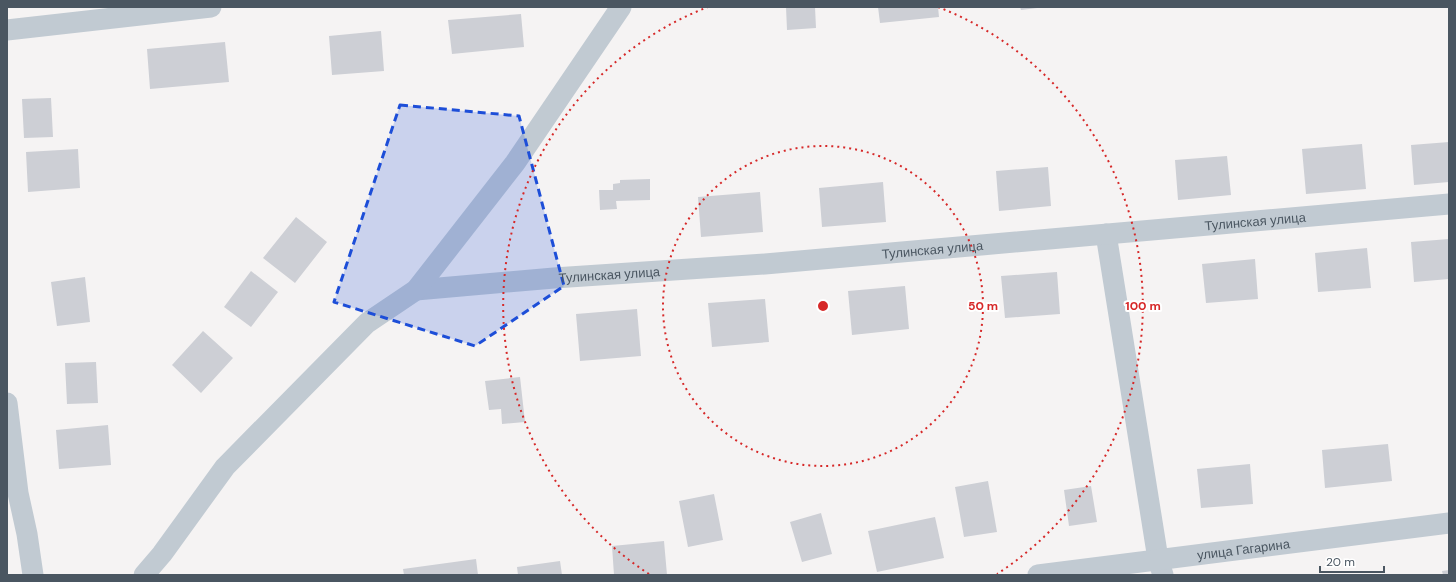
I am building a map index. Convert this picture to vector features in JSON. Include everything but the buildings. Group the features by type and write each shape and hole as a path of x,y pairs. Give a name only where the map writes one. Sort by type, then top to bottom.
{"street":[{"path":"7,30 211,7"},
{"path":"144,575 162,554 225,467 367,323 416,290 515,163 621,7"},
{"name":"Тулинская улица","path":"416,290 554,278 765,264 1449,204"},
{"path":"1106,234 1160,567"},
{"path":"7,405 18,493 27,534 33,575"},
{"name":"улица Гагарина","path":"1038,575 1160,567 1449,523"}],"highlighted area":[{"path":"400,105 519,116 564,286 475,346 334,302"}]}
